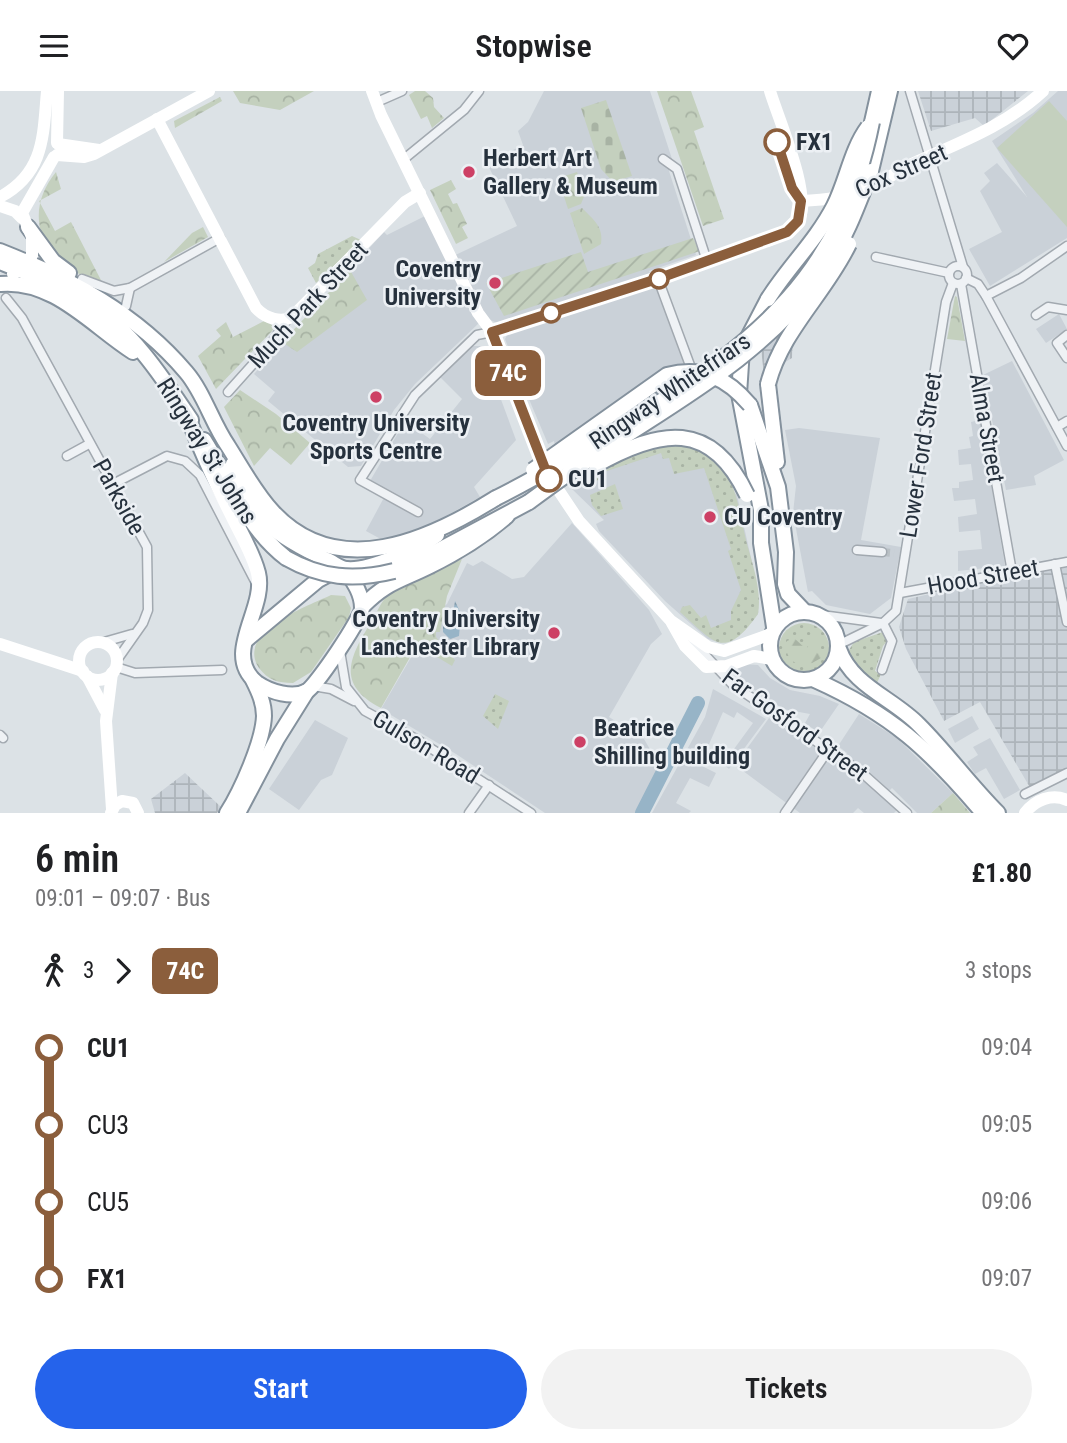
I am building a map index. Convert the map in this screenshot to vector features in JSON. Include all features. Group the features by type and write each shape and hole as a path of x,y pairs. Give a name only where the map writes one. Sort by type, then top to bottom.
{"highway":[{"name":"Ringway Whitefriars","path":"376,555 443,530 535,478 678,391 743,344 772,319 800,287 841,219 857,180 872,122 885,96"},
{"name":"Ringway Whitefriars","path":"394,571 428,556 480,526 507,516 723,373 755,347 792,311 821,275 847,232 872,171 885,96"},
{"path":"872,122 858,140 844,184 815,239 768,299 742,349 739,394 761,509 761,543 773,630 772,659 787,676 815,680 857,699 912,736 983,813"},
{"path":"872,171 872,194 836,271 779,351 768,384 786,552 785,584 788,594 809,613 833,629 844,664 854,676 914,719 998,813"},
{"path":"25,223 58,267 126,306 160,335 186,372"},
{"name":"Ringway St Johns","path":"0,251 72,282 116,308 186,372 227,445 263,500 287,526 319,543 376,555"},
{"name":"Ringway St Johns","path":"0,262 90,304 115,323 174,392 248,520 265,541 286,558 307,570 333,577 362,577 394,571"},
{"path":"0,282 24,284 52,295 75,308 149,362"},
{"path":"496,498 631,397 667,375 681,371 714,375 734,386 750,405 777,477"},
{"path":"186,413 204,459 252,556 258,575 259,588 242,658 261,697 264,720 240,787 227,813"},
{"path":"529,502 641,442 670,436 684,437 710,446 728,462 747,495 761,543"},
{"path":"227,445 243,488 273,530 288,542 344,569 355,583 362,607"},
{"path":"239,813 277,739 355,627 362,607 385,585 432,566 487,534 507,516"},
{"path":"244,642 318,580 376,555"},
{"path":"773,630 788,616 809,613"},
{"path":"815,680 832,669 839,647"},
{"path":"250,675 260,685 283,694 310,688"}],"street":[{"path":"0,197 21,182 52,148 47,91"},
{"path":"25,223 27,200 52,148 58,91"},
{"path":"52,148 99,150 208,91"},
{"path":"402,91 375,97 478,313 492,332 539,457 559,496 672,623 695,659 706,667 727,666 754,656 772,659"},
{"path":"407,164 464,110 479,91"},
{"path":"761,91 792,188 801,201"},
{"path":"767,241 796,224 801,201 800,186 770,91"},
{"path":"911,91 963,267 960,282"},
{"name":"Cox Street","path":"801,201 827,200 864,190 1007,119 1043,91"},
{"path":"157,119 258,311 286,321"},
{"path":"418,512 360,480 415,395 477,335 710,260 677,169 663,159"},
{"name":"Much Park Street","path":"228,392 271,344 286,321 405,202 421,193"},
{"path":"0,206 15,211 25,223 33,242 32,255 24,267 0,282"},
{"path":"82,279 114,291 131,288 220,238"},
{"path":"956,246 951,270 960,282 978,284 986,296 1067,446"},
{"path":"986,296 1021,278 1067,246"},
{"path":"876,257 951,270 963,267"},
{"path":"657,279 691,368"},
{"name":"Lower Ford Street","path":"882,623 896,611 946,302 960,282"},
{"name":"Alma Street","path":"960,282 1012,572"},
{"path":"126,306 131,288"},
{"name":"Parkside","path":"6,298 22,318 149,554 148,610 115,667"},
{"path":"1036,315 1048,307 1067,310"},
{"path":"1067,335 1057,343 1067,358"},
{"path":"1057,427 1067,421"},
{"name":"Parkside","path":"67,456 89,444"},
{"path":"113,484 167,456 185,461 206,486 259,588"},
{"path":"857,550 882,552"},
{"path":"894,553 905,554"},
{"name":"Hood Street","path":"900,593 1067,562"},
{"path":"1055,564 1067,622"},
{"path":"809,613 828,613 882,623"},
{"path":"672,623 708,647 722,651 773,630"},
{"path":"839,647 882,623"},
{"path":"882,623 892,641 883,670"},
{"path":"46,656 82,651 94,642 120,640 137,631"},
{"name":"Far Gosford Street","path":"692,635 693,642 733,685 829,749 876,784 905,812"},
{"path":"104,642 114,650 115,667 106,714 106,755 112,811"},
{"path":"0,644 46,656 100,679 115,667"},
{"name":"Gulson Road","path":"340,647 343,678 356,703"},
{"path":"82,651 79,659 106,714"},
{"path":"715,665 722,651"},
{"path":"115,667 135,673 222,670"},
{"name":"Gulson Road","path":"310,688 331,689 356,703 531,813"},
{"path":"785,813 829,749"},
{"path":"1025,794 1067,773"},
{"path":"110,778 120,795 136,807 138,813"},
{"path":"469,813 489,785"},
{"path":"1025,813 1043,799 1052,797 1067,800"},
{"path":"112,811 119,802 128,801"}],"shaded area":[{"name":"Coventry University","path":"544,91 650,91 672,159 669,171 696,255 649,271 687,362 641,383 584,430 555,446 554,441 548,444 505,339 510,329 482,316 479,323 415,384 394,410 361,466 348,467 268,401 275,392 254,374 384,232 387,235 427,215 449,258 517,226 487,163 523,145 518,131 528,122"},
{"path":"918,91 1028,91 984,126 975,118 931,131"},
{"path":"1058,91 1067,91 1067,238 990,286 969,249 1002,232 980,191 990,181 984,173 997,163 1027,197 992,141 1033,113"},
{"path":"1059,314 1067,329 1046,343 1036,329"},
{"path":"773,320 793,335 792,358 764,375 760,340"},
{"path":"473,346 480,346 483,351 516,440 474,487 480,497 430,525 388,543 366,531 387,492 370,481 405,421 430,439 462,399 440,377"},
{"path":"1012,361 1064,460 1034,476 1036,485 1006,490 983,375"},
{"path":"980,420 1005,566 958,571 958,551 982,549 980,530 959,532 958,517 977,514 975,499 954,501 952,488 959,488 959,482 973,480 971,464 959,465 958,450 971,448 971,422"},
{"path":"799,428 880,438 861,540 901,547 891,598 870,614 826,605 812,591 808,592 793,513 796,486 785,430"},
{"path":"678,444 737,495 753,567 758,614 739,636 721,643 708,639 665,601 599,531 596,524 604,520 571,488 594,473"},
{"path":"572,523 649,610 662,634 651,644 609,717 644,739 651,751 663,761 635,813 545,813 456,754 381,709 438,611 447,604 467,563 473,566 482,561 512,579 524,577"},
{"path":"1067,562 1067,773 1032,791 980,702 944,721 906,649 899,627 908,599"},
{"path":"741,664 758,665 770,678 790,690 820,696 839,704 819,733 805,723 810,714 783,709 741,681 735,671"},
{"path":"713,689 766,719 729,769 723,764 753,723 737,712 734,718 723,712 700,765 716,773 709,787 690,778 676,803 691,811 689,813 652,813 705,717"},
{"path":"859,714 897,738 953,793 931,813 917,813 892,788 883,797 897,810 894,813 864,813 858,808 853,813 800,813 735,765 769,718 842,765 847,753 838,746"},
{"path":"972,716 979,729 955,743 948,729"},
{"path":"315,720 348,738 332,775 321,780 299,810 269,789"},
{"path":"990,738 1020,790 1004,799 986,768 975,774 967,762 978,755 973,747"},
{"path":"185,773 221,807 217,813 155,813 151,799"}],"green space":[{"path":"233,91 314,91 280,110 240,103"},
{"path":"415,91 425,91 433,98 434,107 444,118 432,128 427,116 421,119 409,95"},
{"path":"657,91 691,91 704,127 694,131 724,219 703,226"},
{"path":"220,97 222,101 175,128 174,121"},
{"path":"606,100 632,176 613,182 601,169 581,108"},
{"path":"1049,101 1067,121 1067,227 997,148"},
{"path":"56,172 61,189 41,200 43,193"},
{"path":"577,172 585,194 581,204 568,209 558,178"},
{"path":"451,180 456,189 448,194 453,204 457,203 467,224 462,227 468,238 456,244 430,190"},
{"path":"40,203 55,231 71,222 104,286 60,262 48,248 40,226"},
{"path":"582,208 597,224 601,233 601,244 584,254 570,213"},
{"path":"203,227 208,237 164,262 192,233"},
{"path":"352,236 361,240 316,283 308,268 315,263 318,254"},
{"path":"693,238 700,251 504,316 486,283 581,252 588,272"},
{"path":"350,270 367,300 297,352 282,342"},
{"path":"955,296 957,297 965,341 947,339"},
{"path":"264,321 272,325 273,330 216,389 198,356 221,336 216,330 226,322 233,337"},
{"path":"240,390 276,414 310,443 291,465 270,448 254,466 224,407"},
{"path":"678,444 712,458 723,468 739,510 756,579 759,606 758,614 746,629 727,642 711,638 680,612 682,607 690,605 701,618 706,615 711,628 731,620 731,611 741,590 728,551 731,549 704,468 674,474 669,458 663,459 661,453 601,473 601,479 585,485 583,480 628,456 651,448"},
{"path":"615,484 623,509 601,516 592,505 590,495"},
{"path":"462,559 447,596 440,632 436,632 436,637 455,660 452,666 417,645 381,708 357,689 352,679 351,669 357,647 388,594 411,580"},
{"path":"331,595 345,596 351,608 349,617 311,672 293,683 278,681 266,675 259,668 254,655 257,643 265,632 292,613"},
{"path":"804,623 822,630 829,648 822,666 804,673 786,666 779,648 786,630"},
{"path":"883,632 889,639 883,646 875,671 881,674 877,683 857,668 849,650 854,642"},
{"path":"815,637 821,639 821,658 805,667 792,661 787,650 787,641 794,638 806,649"},
{"path":"495,694 509,701 498,729 483,716"},
{"path":"953,793 970,813 931,813"}],"water":[{"path":"455,601 461,614 459,636 450,639 443,632 443,625 451,626"}],"waterway":[{"path":"642,813 698,703"}],"tunnel":[{"path":"713,259 767,241"},
{"path":"882,552 894,553"}],"bus line":[{"name":"74C","path":"549,479 492,332 690,268 787,232 798,221 802,209 777,142"}],"place":[{"name":"FX1","path":"777,142"},
{"name":"Herbert Art Gallery & Museum","path":"469,172"},
{"name":"Coventry University","path":"495,283"},
{"name":"Coventry University Sports Centre","path":"376,397"},
{"name":"CU1","path":"549,479"},
{"name":"CU Coventry","path":"710,517"},
{"name":"Coventry University Lanchester Library","path":"554,633"},
{"name":"Beatrice Shilling building","path":"580,742"}]}
